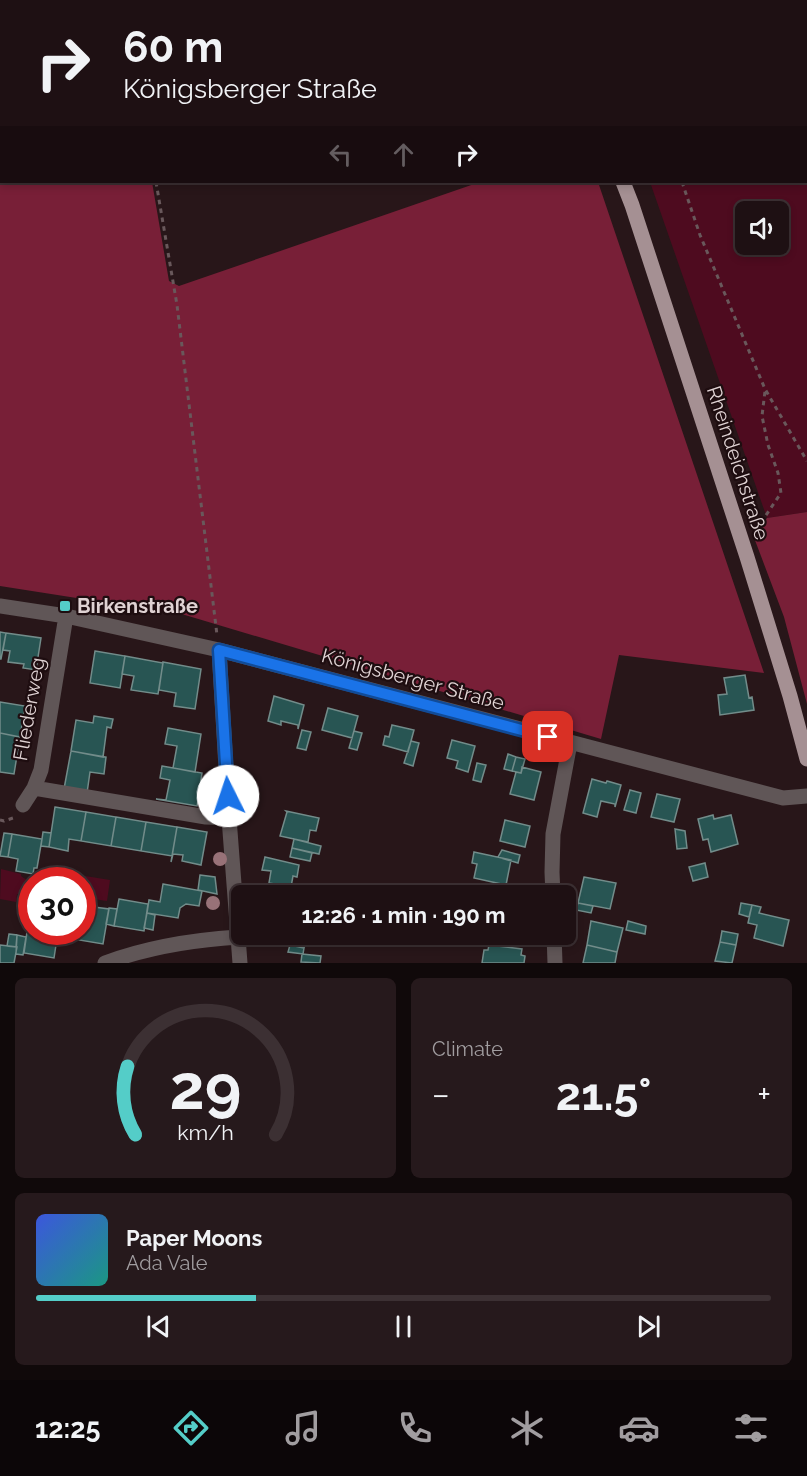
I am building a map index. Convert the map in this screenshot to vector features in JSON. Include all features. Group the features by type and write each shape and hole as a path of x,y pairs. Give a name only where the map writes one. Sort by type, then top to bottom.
{"main road":[{"name":"Rheindeichstraße","path":"623,183 740,537 790,696 807,759"}],"street":[{"path":"0,606 66,616 219,650 234,885"},
{"name":"Fliederweg","path":"23,806 41,770 66,616"},
{"name":"Königsberger Straße","path":"219,650 783,798 807,796"},
{"path":"553,885 553,834 570,743"},
{"path":"34,788 206,817 229,818"},
{"path":"105,963 155,948 231,937"},
{"path":"239,945 240,963"},
{"path":"554,945 555,963"}],"path":[{"path":"156,183 177,306 219,650"},
{"path":"682,183 700,235 765,389 807,462"},
{"path":"740,537 760,524 781,492 762,416 765,389"}],"shaded area":[{"path":"0,183 152,183 169,281 179,286 477,183 598,183 764,673 619,655 601,739 185,615 0,586"},
{"path":"650,183 807,183 807,512 767,518"},
{"path":"807,512 807,704 784,617 753,535 767,518"},
{"path":"1,869 18,873 16,902 0,899"},
{"path":"96,878 110,880 107,901 96,899"}],"building":[{"path":"0,632 6,633 1,659 0,659"},
{"path":"6,633 41,638 36,670 23,668 24,664 8,662 10,651 3,650"},
{"path":"95,651 125,656 120,688 90,683"},
{"path":"125,656 163,663 158,694 131,690 134,676 122,674"},
{"path":"163,662 201,669 195,709 174,706 176,693 159,690"},
{"path":"745,675 749,698 752,697 754,710 720,715 718,695 727,694 724,678"},
{"path":"274,696 304,705 298,729 298,725 281,721 281,725 268,721"},
{"path":"0,702 25,706 20,737 0,733"},
{"path":"328,708 358,716 352,738 322,730"},
{"path":"94,716 113,719 111,728 107,727 103,757 71,751 76,720 93,723"},
{"path":"392,725 414,730 408,752 383,745 385,736 389,737"},
{"path":"168,728 201,734 195,772 173,768 177,746 165,744"},
{"path":"302,730 311,732 306,750 297,748"},
{"path":"354,731 362,733 357,750 349,748"},
{"path":"0,733 20,737 14,774 0,772"},
{"path":"452,740 475,746 468,772 456,768 458,761 447,758"},
{"path":"411,741 419,743 413,766 404,763"},
{"path":"71,751 106,757 104,774 90,772 87,793 64,789"},
{"path":"508,754 516,757 512,771 504,769"},
{"path":"516,757 525,759 521,773 512,771"},
{"path":"477,763 486,765 481,782 473,780"},
{"path":"162,766 202,773 197,806 156,799 166,800 170,780 160,778"},
{"path":"522,767 541,772 534,800 510,794 516,772 521,773"},
{"path":"592,779 621,785 615,807 615,804 601,801 597,817 583,813"},
{"path":"630,790 641,793 636,813 624,810"},
{"path":"657,794 680,799 674,822 651,817"},
{"path":"55,807 86,812 81,841 69,839 68,851 49,847"},
{"path":"286,811 319,818 316,831 310,830 308,842 280,836"},
{"path":"86,812 116,817 111,846 81,841"},
{"path":"713,815 714,819 731,815 738,844 711,852 708,839 703,840 698,819"},
{"path":"116,817 146,822 141,851 111,846"},
{"path":"505,820 530,826 525,847 500,841"},
{"path":"146,822 177,827 172,856 141,851"},
{"path":"177,827 207,832 201,865 182,861 183,855 173,854 171,862"},
{"path":"675,829 685,831 687,848 677,849"},
{"path":"43,832 51,833 49,847 41,846"},
{"path":"4,833 12,834 8,857 0,856"},
{"path":"12,834 42,839 37,867 18,867 18,871 16,871 18,859 8,857"},
{"path":"294,839 321,846 319,854 292,848"},
{"path":"292,848 312,853 310,861 290,857"},
{"path":"502,850 520,855 518,863 498,857"},
{"path":"474,852 511,860 506,885 474,878 477,864 472,863"},
{"path":"265,857 299,865 297,877 293,876 291,885 269,883 271,871 262,870"},
{"path":"705,863 708,877 693,881 689,867"},
{"path":"200,875 215,877 217,894 198,890"},
{"path":"584,877 616,883 610,909 578,903"},
{"path":"163,884 202,891 199,906 186,904 180,908 178,918 147,913 149,900 160,902"},
{"path":"119,899 148,904 144,931 114,926"},
{"path":"578,903 593,906 591,913 576,910"},
{"path":"741,903 752,905 749,917 739,914"},
{"path":"752,905 761,907 759,913 789,920 783,946 754,938 757,925 748,923"},
{"path":"96,907 109,909 103,944 96,943"},
{"path":"109,908 117,909 114,926 106,924"},
{"path":"147,913 155,915 153,930 144,928"},
{"path":"591,921 623,928 617,952 587,945"},
{"path":"628,921 646,926 645,934 626,930"},
{"path":"722,931 738,934 736,945 720,942"},
{"path":"9,934 17,935 16,947 7,946"},
{"path":"17,935 18,945 25,945 23,955 16,954"},
{"path":"720,942 736,945 732,963 715,961"},
{"path":"0,945 17,947 14,963 0,963"},
{"path":"25,945 56,945 54,958 24,953"},
{"path":"290,945 304,948 303,954 288,952"},
{"path":"489,945 522,949 521,955 525,956 524,963 482,963 484,950 488,950"},
{"path":"587,945 617,952 615,963 583,963"},
{"path":"302,954 321,956 320,963 301,962"}],"place":[{"name":"Birkenstraße","path":"65,606"}],"route":[{"path":"228,796 219,650 548,737"}]}
